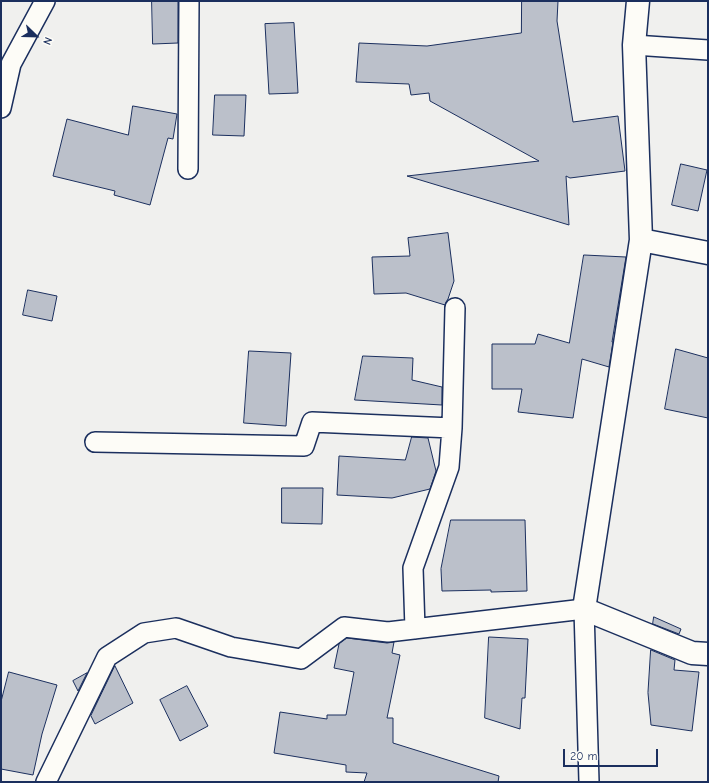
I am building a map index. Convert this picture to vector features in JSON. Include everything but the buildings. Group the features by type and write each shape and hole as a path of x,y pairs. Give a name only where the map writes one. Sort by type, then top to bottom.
{"street":[{"path":"638,1 634,45 641,240 584,609 692,653 708,654"},
{"path":"641,240 708,253"}],"lane":[{"path":"1,108 11,64 45,1"},
{"path":"188,169 189,1"},
{"path":"634,45 708,50"},
{"path":"415,629 413,568 449,467 452,428 454,308"},
{"path":"95,442 304,446 312,422 452,428"},
{"path":"46,782 107,657 144,633 176,628 230,647 301,659 344,627 388,632 584,609 589,782"}]}
